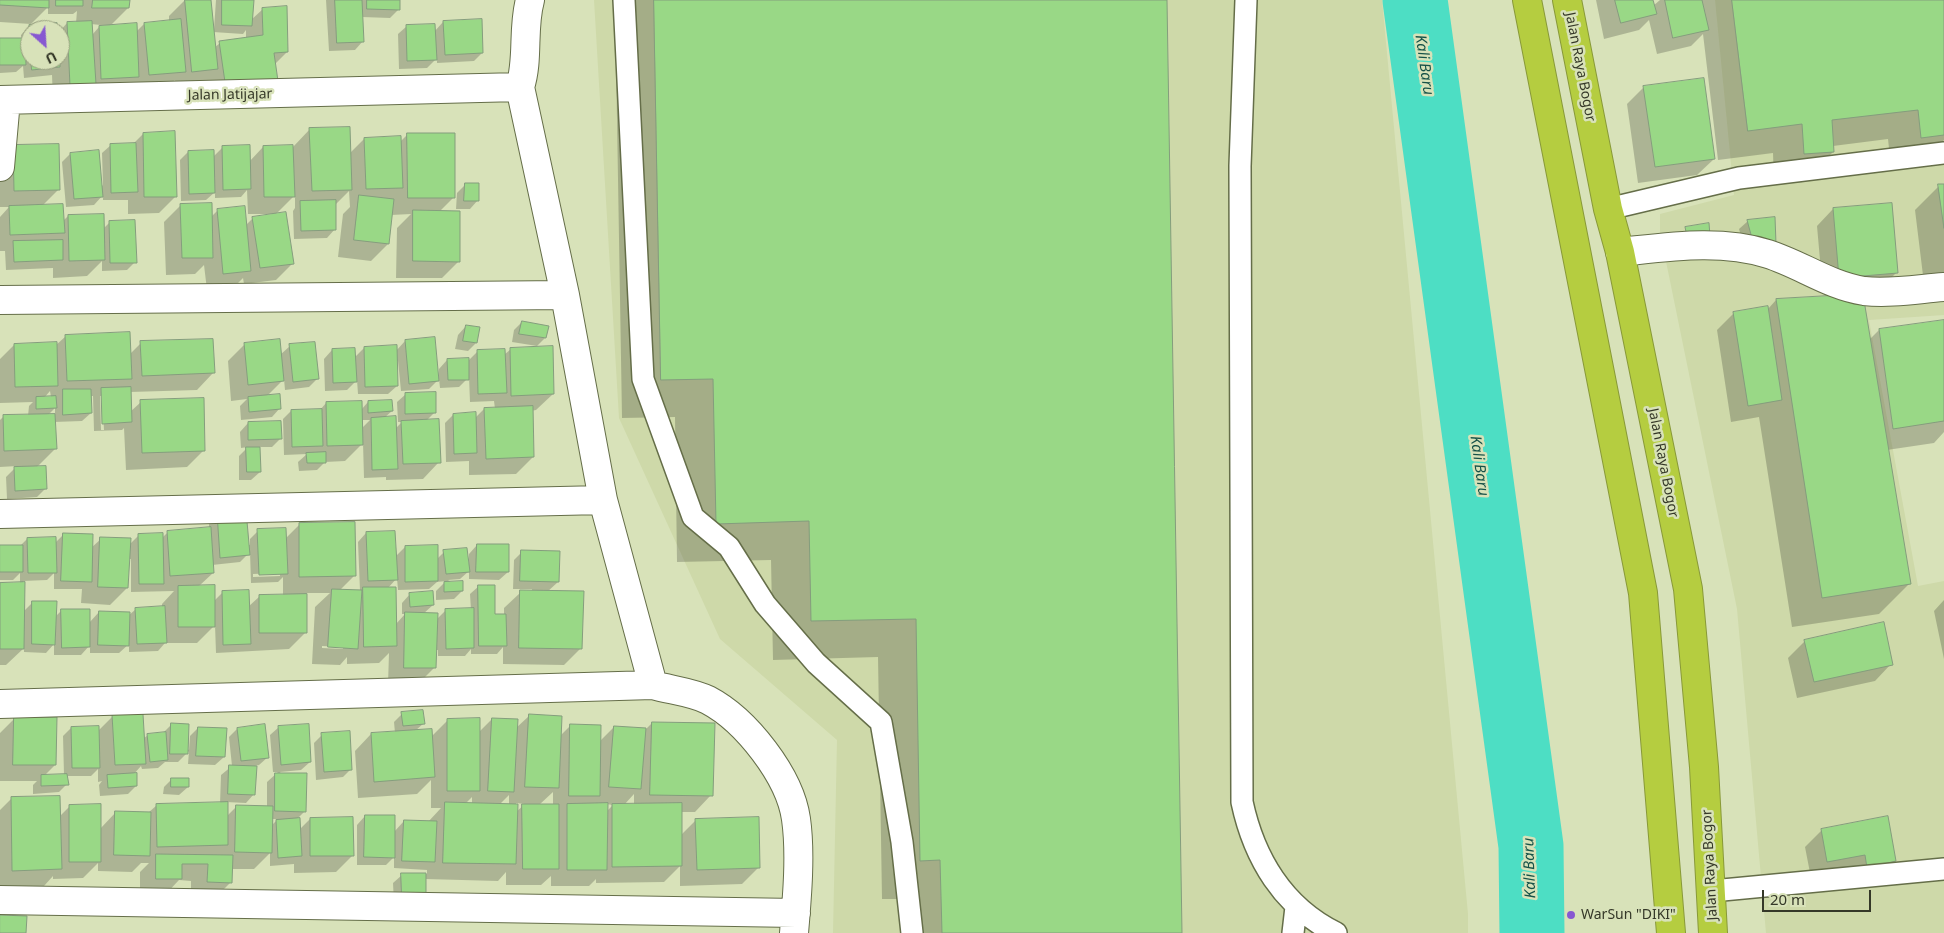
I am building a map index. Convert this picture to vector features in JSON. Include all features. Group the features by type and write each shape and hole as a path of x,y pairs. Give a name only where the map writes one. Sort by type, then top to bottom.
{"highway":[{"path":"1527,0 1643,593 1671,933"},
{"name":"Jalan Raya Bogor","path":"1567,0 1608,210 1620,252 1688,589 1698,676 1713,933"}],"street":[{"path":"530,0 527,11 524,74 520,88 565,295 603,500 653,685"},
{"name":"Jalan Jatijajar","path":"0,167 3,100 520,88"},
{"path":"1620,252 1683,245 1728,246 1768,254 1828,280 1863,291 1896,291 1944,287"},
{"path":"0,300 565,295"},
{"path":"0,514 603,500"},
{"path":"0,704 653,685 706,700 728,714 752,737 780,777 790,797 796,818 795,923 0,900"}],"lane":[{"path":"624,0 643,379 693,516 729,547 765,604 816,663 881,722 902,842 912,933"},
{"path":"1246,0 1240,166 1242,802 1250,836 1264,867 1296,907 1336,933"},
{"path":"1608,210 1739,178 1944,152"},
{"path":"1712,891 1944,869"},
{"path":"1293,933 1296,907"}],"shaded area":[{"path":"594,0 1382,0 1468,914 1468,933 833,933 837,740 720,639 619,418"},
{"path":"1715,0 1944,0 1944,315 1869,320 1918,586 1944,581 1944,933 1766,933 1737,609 1660,232 1660,214 1734,195"}],"building":[{"path":"0,0 49,0 49,8 0,5"},
{"path":"56,0 83,0 83,6 56,6"},
{"path":"93,0 130,0 129,8 92,8"},
{"path":"185,0 211,0 218,69 192,72"},
{"path":"222,0 254,0 252,26 222,25"},
{"path":"335,0 362,0 364,42 337,43"},
{"path":"367,0 400,0 400,10 367,9"},
{"path":"654,0 1167,0 1182,933 942,933 940,860 920,861 916,619 811,621 809,521 716,524 713,379 661,380"},
{"path":"1615,0 1653,0 1657,14 1621,23"},
{"path":"1665,0 1702,0 1709,30 1673,38"},
{"path":"1732,0 1944,0 1944,135 1921,138 1918,110 1832,120 1834,152 1804,154 1802,124 1748,131"},
{"path":"287,6 288,52 274,53 278,81 226,89 219,41 263,35 262,8"},
{"path":"181,19 186,72 149,75 144,23"},
{"path":"482,19 483,53 445,55 443,21"},
{"path":"92,21 96,84 70,86 70,22"},
{"path":"137,23 139,77 101,79 99,26"},
{"path":"435,24 437,60 407,61 406,25"},
{"path":"0,38 20,38 20,65 0,65"},
{"path":"1704,78 1715,159 1655,167 1643,86"},
{"path":"350,127 352,190 312,191 309,128"},
{"path":"175,131 177,197 144,197 143,133"},
{"path":"407,133 455,133 455,198 408,198"},
{"path":"401,136 403,188 366,189 364,138"},
{"path":"136,143 138,192 111,193 110,144"},
{"path":"59,144 60,190 14,191 13,145"},
{"path":"250,145 251,189 223,190 222,146"},
{"path":"293,145 295,197 264,197 263,146"},
{"path":"99,150 103,197 74,199 70,153"},
{"path":"214,150 215,193 189,194 188,151"},
{"path":"465,183 479,183 479,201 464,201"},
{"path":"1938,184 1944,184 1944,228"},
{"path":"359,195 394,199 389,244 354,240"},
{"path":"336,200 336,230 301,231 300,201"},
{"path":"212,203 213,258 182,258 180,204"},
{"path":"1892,203 1898,273 1839,278 1833,208"},
{"path":"63,204 65,233 10,235 9,206"},
{"path":"245,206 251,271 223,274 217,209"},
{"path":"413,210 460,211 460,262 413,261"},
{"path":"286,212 294,264 260,268 252,217"},
{"path":"104,214 105,260 69,261 68,215"},
{"path":"1775,217 1776,244 1753,242 1747,220"},
{"path":"135,220 137,263 110,263 109,221"},
{"path":"1709,223 1710,236 1688,241 1685,227"},
{"path":"63,240 63,260 14,262 13,241"},
{"path":"1863,294 1911,584 1822,598 1776,299"},
{"path":"1768,306 1782,400 1748,406 1733,312"},
{"path":"1944,320 1944,421 1893,429 1879,329"},
{"path":"522,321 549,326 546,338 519,334"},
{"path":"466,325 480,327 477,343 463,341"},
{"path":"130,332 132,379 67,381 65,335"},
{"path":"435,337 439,381 409,384 405,340"},
{"path":"213,339 215,373 142,376 140,341"},
{"path":"280,339 284,381 248,385 244,343"},
{"path":"57,342 58,386 15,387 14,344"},
{"path":"315,342 319,379 293,382 289,344"},
{"path":"397,345 398,386 365,387 364,347"},
{"path":"553,346 554,394 511,396 510,348"},
{"path":"355,348 357,382 333,383 332,349"},
{"path":"505,349 507,393 478,394 477,350"},
{"path":"469,358 469,380 448,380 447,359"},
{"path":"131,387 132,422 102,424 101,388"},
{"path":"63,389 91,389 92,413 63,415"},
{"path":"436,392 436,413 405,414 405,393"},
{"path":"280,394 281,409 249,412 248,397"},
{"path":"56,396 57,408 36,409 36,397"},
{"path":"204,398 205,451 142,453 140,400"},
{"path":"392,400 393,411 368,413 368,401"},
{"path":"362,401 363,445 327,446 326,402"},
{"path":"533,406 534,457 486,459 484,408"},
{"path":"322,409 323,446 292,447 291,410"},
{"path":"476,412 477,453 454,454 453,414"},
{"path":"55,414 57,449 4,451 3,415"},
{"path":"396,416 398,469 372,470 371,418"},
{"path":"439,419 441,463 403,464 401,421"},
{"path":"281,421 282,439 248,440 248,422"},
{"path":"246,447 260,447 261,472 247,472"},
{"path":"326,452 326,463 307,463 306,453"},
{"path":"46,466 47,489 15,491 14,467"},
{"path":"246,510 250,555 220,558 217,513"},
{"path":"355,522 356,576 299,577 299,523"},
{"path":"211,527 214,573 170,576 167,531"},
{"path":"286,528 288,574 259,575 257,529"},
{"path":"395,531 398,580 368,581 366,532"},
{"path":"63,533 93,534 92,582 61,581"},
{"path":"163,533 164,584 139,584 138,534"},
{"path":"56,537 57,573 28,573 27,538"},
{"path":"100,537 131,538 128,588 98,587"},
{"path":"477,544 509,544 509,572 476,572"},
{"path":"0,545 23,545 23,572 0,572"},
{"path":"438,545 438,581 405,582 405,546"},
{"path":"467,548 470,572 446,574 443,550"},
{"path":"521,550 560,551 559,582 520,581"},
{"path":"463,581 463,591 444,592 444,582"},
{"path":"25,582 24,649 0,649 0,583"},
{"path":"215,585 215,627 178,627 178,586"},
{"path":"478,585 495,585 495,614 506,614 507,646 479,646"},
{"path":"363,587 396,587 397,646 364,647"},
{"path":"332,589 362,590 358,649 328,647"},
{"path":"249,590 251,644 223,645 222,591"},
{"path":"520,590 584,591 582,649 519,648"},
{"path":"433,591 434,605 410,607 409,593"},
{"path":"307,594 307,633 259,633 259,595"},
{"path":"32,601 57,601 55,645 32,644"},
{"path":"165,606 167,643 137,644 135,608"},
{"path":"474,608 474,648 446,649 445,609"},
{"path":"61,609 90,609 90,647 62,648"},
{"path":"99,611 130,612 129,646 98,645"},
{"path":"405,612 438,613 436,668 404,668"},
{"path":"1884,622 1893,665 1814,682 1804,640"},
{"path":"423,710 425,724 403,726 401,712"},
{"path":"143,714 146,764 115,765 112,715"},
{"path":"529,714 562,716 559,788 525,787"},
{"path":"14,717 57,717 56,765 13,765"},
{"path":"480,718 480,791 447,791 447,719"},
{"path":"492,718 518,719 514,792 488,791"},
{"path":"652,722 715,723 713,796 650,795"},
{"path":"171,723 189,724 188,754 170,754"},
{"path":"265,724 269,758 241,761 237,728"},
{"path":"309,724 311,762 281,765 278,726"},
{"path":"570,724 601,725 600,796 569,796"},
{"path":"99,726 100,768 72,768 71,727"},
{"path":"614,726 646,728 641,789 609,787"},
{"path":"198,727 227,728 225,757 196,756"},
{"path":"432,729 435,777 374,782 371,733"},
{"path":"350,731 352,770 324,772 321,733"},
{"path":"166,732 168,760 150,762 147,734"},
{"path":"229,765 257,766 255,795 228,794"},
{"path":"137,773 137,786 108,788 107,775"},
{"path":"275,773 307,773 306,812 275,811"},
{"path":"67,774 69,785 41,786 41,775"},
{"path":"171,778 189,778 189,787 171,787"},
{"path":"60,796 62,869 12,871 11,797"},
{"path":"228,802 228,845 157,847 156,804"},
{"path":"445,802 518,804 516,864 443,863"},
{"path":"608,803 607,870 567,870 567,804"},
{"path":"682,803 682,866 612,867 612,804"},
{"path":"101,804 101,862 69,862 69,805"},
{"path":"522,804 559,804 559,869 523,869"},
{"path":"236,805 273,806 272,853 235,852"},
{"path":"115,811 151,812 150,856 114,855"},
{"path":"365,815 395,815 395,858 364,857"},
{"path":"1888,816 1896,861 1867,868 1865,855 1827,862 1821,829"},
{"path":"353,817 354,856 310,856 310,818"},
{"path":"759,817 760,868 697,870 695,819"},
{"path":"300,818 302,856 278,858 276,820"},
{"path":"404,820 437,821 435,862 402,861"},
{"path":"156,854 233,855 232,883 207,882 208,864 182,864 182,879 156,879"},
{"path":"401,873 426,873 426,897 402,897"},
{"path":"0,915 27,916 26,933 0,933"}],"waterway":[{"name":"Kali Baru","path":"1415,0 1531,846 1532,933"}],"place":[{"name":"WarSun \"DIKI\"","path":"1571,915"}]}
